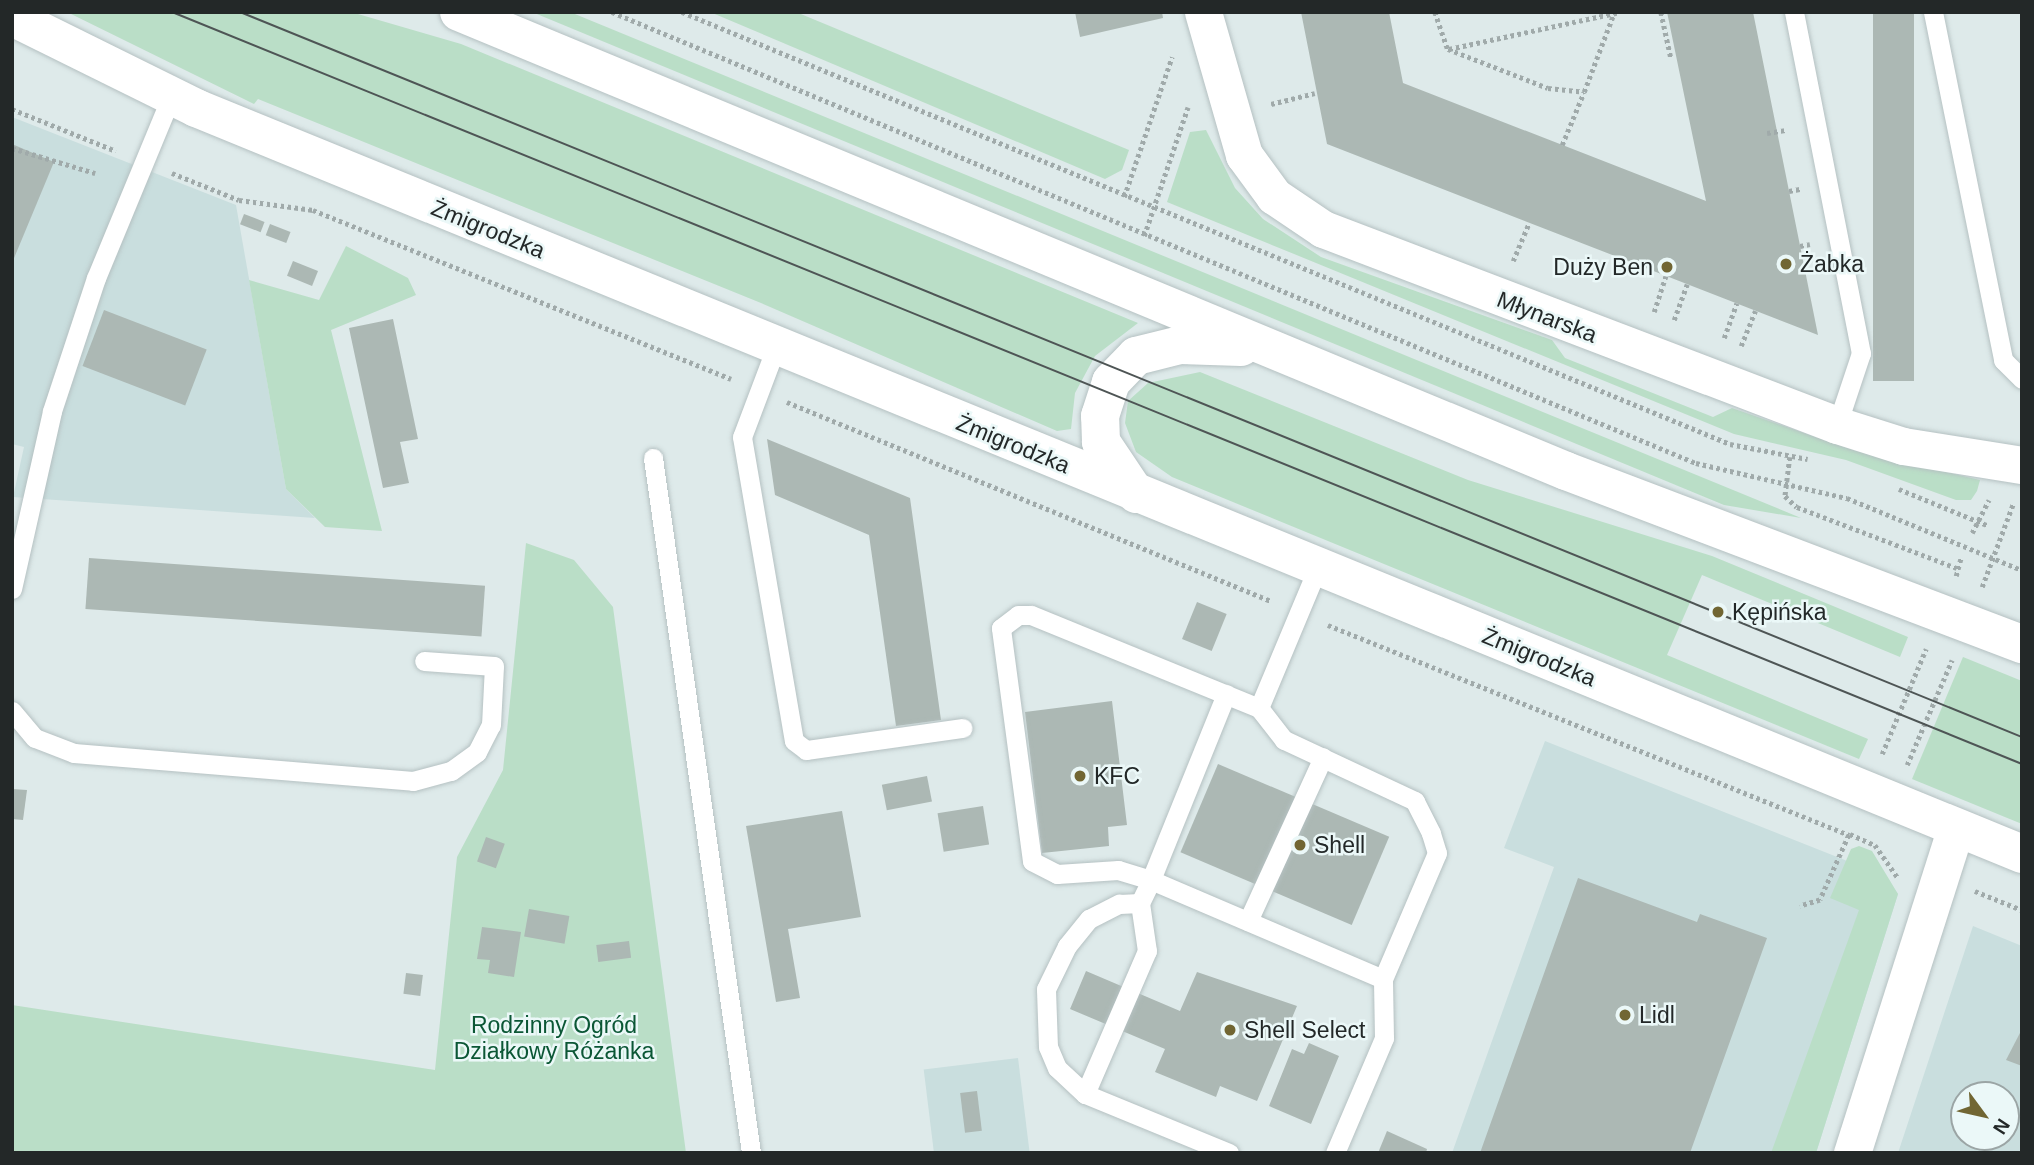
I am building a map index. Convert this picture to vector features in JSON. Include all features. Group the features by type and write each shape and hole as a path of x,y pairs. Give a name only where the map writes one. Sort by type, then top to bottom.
{"main road":[{"path":"459,12 1264,349 2022,644"},
{"name":"Żmigrodzka","path":"12,17 170,97 1318,567 1884,784 1956,827 2022,854"},
{"path":"1136,494 1101,442 1100,416 1111,382 1136,356 1180,345 1264,349"}],"street":[{"name":"Młynarska","path":"1203,12 1232,131 1259,178 1323,229 1837,425 1903,446 2021,465"},
{"path":"1852,1153 1956,827"}],"lane":[{"path":"1794,12 1861,354 1837,425"},
{"path":"1933,12 2003,360 2022,379"},
{"path":"12,589 52,411 141,161 170,97"},
{"path":"776,347 745,419 743,455 794,741 806,750 961,728"},
{"path":"653,458 751,1153"},
{"path":"1259,708 1318,567"},
{"path":"1335,1153 1384,1038 1384,979 1437,853 1415,801 1284,740 1259,708 1031,615 1008,621 999,641 1032,861 1057,874 1118,870 1150,880 1384,979"},
{"path":"12,711 35,738 74,753 413,781 451,771 477,752 491,725 494,666 424,661"},
{"path":"1085,1094 1147,951 1140,904 1226,694"},
{"path":"1248,921 1323,757"},
{"path":"1140,904 1119,904 1089,919 1061,956 1046,989 1048,1047 1057,1068 1085,1094 1229,1153"}],"path":[{"path":"612,12 1144,236 1696,463 1847,498 2022,570"},
{"path":"1435,12 1448,49 1548,88 1584,92"},
{"path":"1448,49 1620,12"},
{"path":"1661,12 1671,58"},
{"path":"1562,145 1614,13"},
{"path":"1124,198 1174,52 1182,50"},
{"path":"1144,236 1193,96 1216,72"},
{"path":"1259,107 1315,93"},
{"path":"12,109 239,200 313,210 758,390 1299,614 1875,845"},
{"path":"12,148 95,173"},
{"path":"1508,273 1529,223"},
{"path":"1653,315 1666,276"},
{"path":"1668,335 1687,284"},
{"path":"1722,341 1737,303"},
{"path":"1735,360 1755,311"},
{"path":"1790,457 1785,496 1797,507 1957,568"},
{"path":"1982,589 1994,559 2021,465"},
{"path":"1972,533 1993,490"},
{"path":"1955,577 1961,557"},
{"path":"1884,784 1930,639"},
{"path":"1800,906 1820,900 1849,835 1884,784 1956,649"}],"shaded area":[{"path":"12,117 236,205 286,489 315,518 13,497 24,447 12,444"},
{"path":"1545,741 1885,876 1898,894 1816,1153 1452,1153 1554,867 1504,848"},
{"path":"1973,926 2022,946 2022,1153 1898,1153"},
{"path":"1018,1058 1030,1153 934,1153 924,1070"}],"green space":[{"path":"67,12 351,12 461,44 1138,323 1095,356 1075,393 1071,429 1057,431 761,303 258,99 254,104"},
{"path":"532,12 570,12 1801,518 1724,505"},
{"path":"710,12 796,12 1129,150 1122,170 1105,179"},
{"path":"1206,130 1235,188 1263,219 1321,257 1552,340 1565,358 1713,417 1732,408 1856,451 1980,480 1977,491 1971,500 1956,500 1846,460 1734,434 1167,202 1190,132"},
{"path":"346,246 408,278 416,295 331,330 382,531 325,527 286,489 249,280 319,300"},
{"path":"1200,372 1468,480 1712,556 1908,637 1900,657 1702,575 1667,655 1868,739 1859,759 1172,477 1136,452 1125,423 1128,401 1148,383"},
{"name":"Rodzinny Ogród Działkowy Różanka","path":"526,543 574,560 613,607 686,1153 12,1153 12,1005 435,1070 457,857 503,770"},
{"path":"1963,657 2022,681 2022,824 1912,779"},
{"path":"1859,846 1872,851 1898,894 1816,1153 1771,1153 1859,910 1830,898 1851,849"}],"building":[{"path":"1075,12 1162,12 1163,18 1080,37"},
{"path":"1301,12 1389,12 1403,83 1706,201 1667,12 1753,12 1818,335 1327,144"},
{"path":"1873,12 1914,12 1914,381 1873,381"},
{"path":"12,144 54,162 12,263"},
{"path":"244,214 265,222 261,232 240,224"},
{"path":"270,224 291,232 286,243 266,235"},
{"path":"293,261 318,271 312,286 287,276"},
{"path":"104,310 207,349 185,405 82,366"},
{"path":"393,319 418,439 400,442 409,483 383,488 349,328"},
{"path":"767,439 910,498 941,720 896,726 869,535 775,495"},
{"path":"89,558 485,586 481,637 85,609"},
{"path":"1197,602 1227,614 1212,651 1182,639"},
{"path":"1112,701 1127,825 1108,827 1109,846 1042,853 1025,712"},
{"path":"1218,764 1389,837 1352,925 1180,852"},
{"path":"927,776 932,802 887,810 882,785"},
{"path":"12,789 27,790 23,820 12,819"},
{"path":"983,806 989,845 944,852 938,813"},
{"path":"842,811 861,917 788,929 800,998 776,1002 746,826"},
{"path":"486,837 505,844 496,868 477,861"},
{"name":"Lidl","path":"1578,878 1697,922 1700,914 1767,938 1690,1153 1480,1153"},
{"path":"529,909 569,916 565,944 524,937"},
{"path":"482,927 521,932 514,977 488,973 490,960 477,959"},
{"path":"629,941 631,958 598,962 596,945"},
{"name":"Shell Select","path":"1086,971 1180,1011 1197,972 1297,1006 1257,1101 1220,1086 1216,1097 1155,1072 1165,1049 1070,1009"},
{"path":"406,973 423,975 420,996 403,994"},
{"path":"2022,1029 2022,1066 2006,1060"},
{"path":"1309,1043 1339,1056 1311,1124 1269,1106 1292,1049 1304,1054"},
{"path":"977,1091 982,1131 965,1133 960,1093"},
{"path":"1387,1131 1427,1149 1426,1153 1378,1153"}],"tram line":[{"path":"172,12 2022,764"},
{"path":"240,12 2022,737"}],"place":[{"name":"Żabka","path":"1786,264"},
{"name":"Duży Ben","path":"1667,267"},
{"name":"Kępińska","path":"1718,612"},
{"name":"KFC","path":"1080,776"},
{"name":"Shell","path":"1300,845"},
{"name":"Lidl","path":"1625,1015"},
{"name":"Shell Select","path":"1230,1030"}]}
